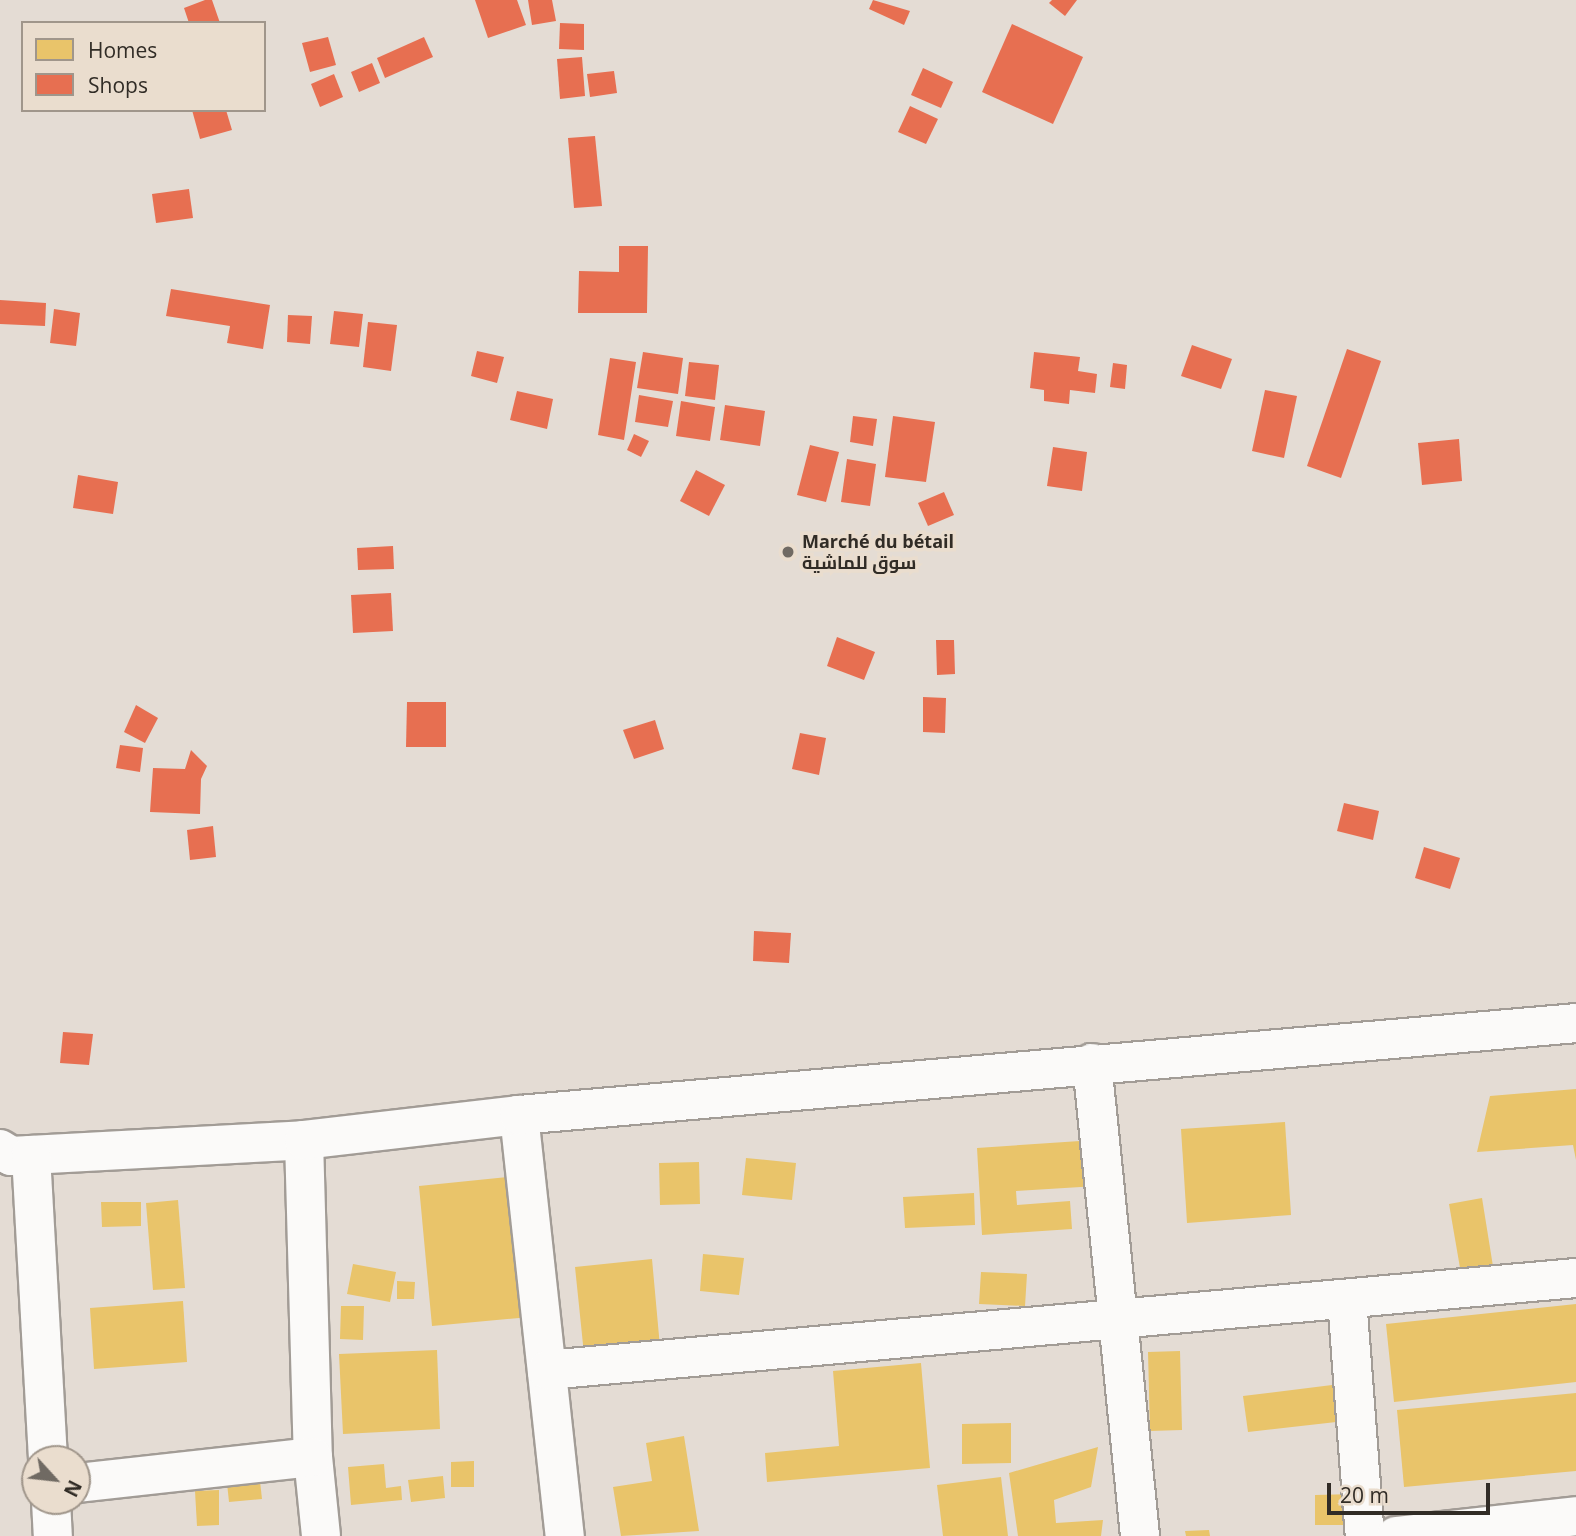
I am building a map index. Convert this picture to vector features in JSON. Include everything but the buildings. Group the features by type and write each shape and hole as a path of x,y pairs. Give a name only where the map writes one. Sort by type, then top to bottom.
{"street":[{"path":"46,1445 10,1156 304,1140 519,1115 1092,1063 1576,1023"},
{"path":"1092,1063 1140,1536"},
{"path":"519,1115 565,1536"},
{"path":"304,1140 313,1457 321,1536"},
{"path":"547,1370 1576,1278"},
{"path":"1347,1299 1365,1536"},
{"path":"91,1481 313,1457"},
{"path":"52,1515 53,1536"},
{"path":"1396,1536 1576,1516"}],"place":[{"name":"Marché du bétail سوق للماشية","path":"788,552"}]}
